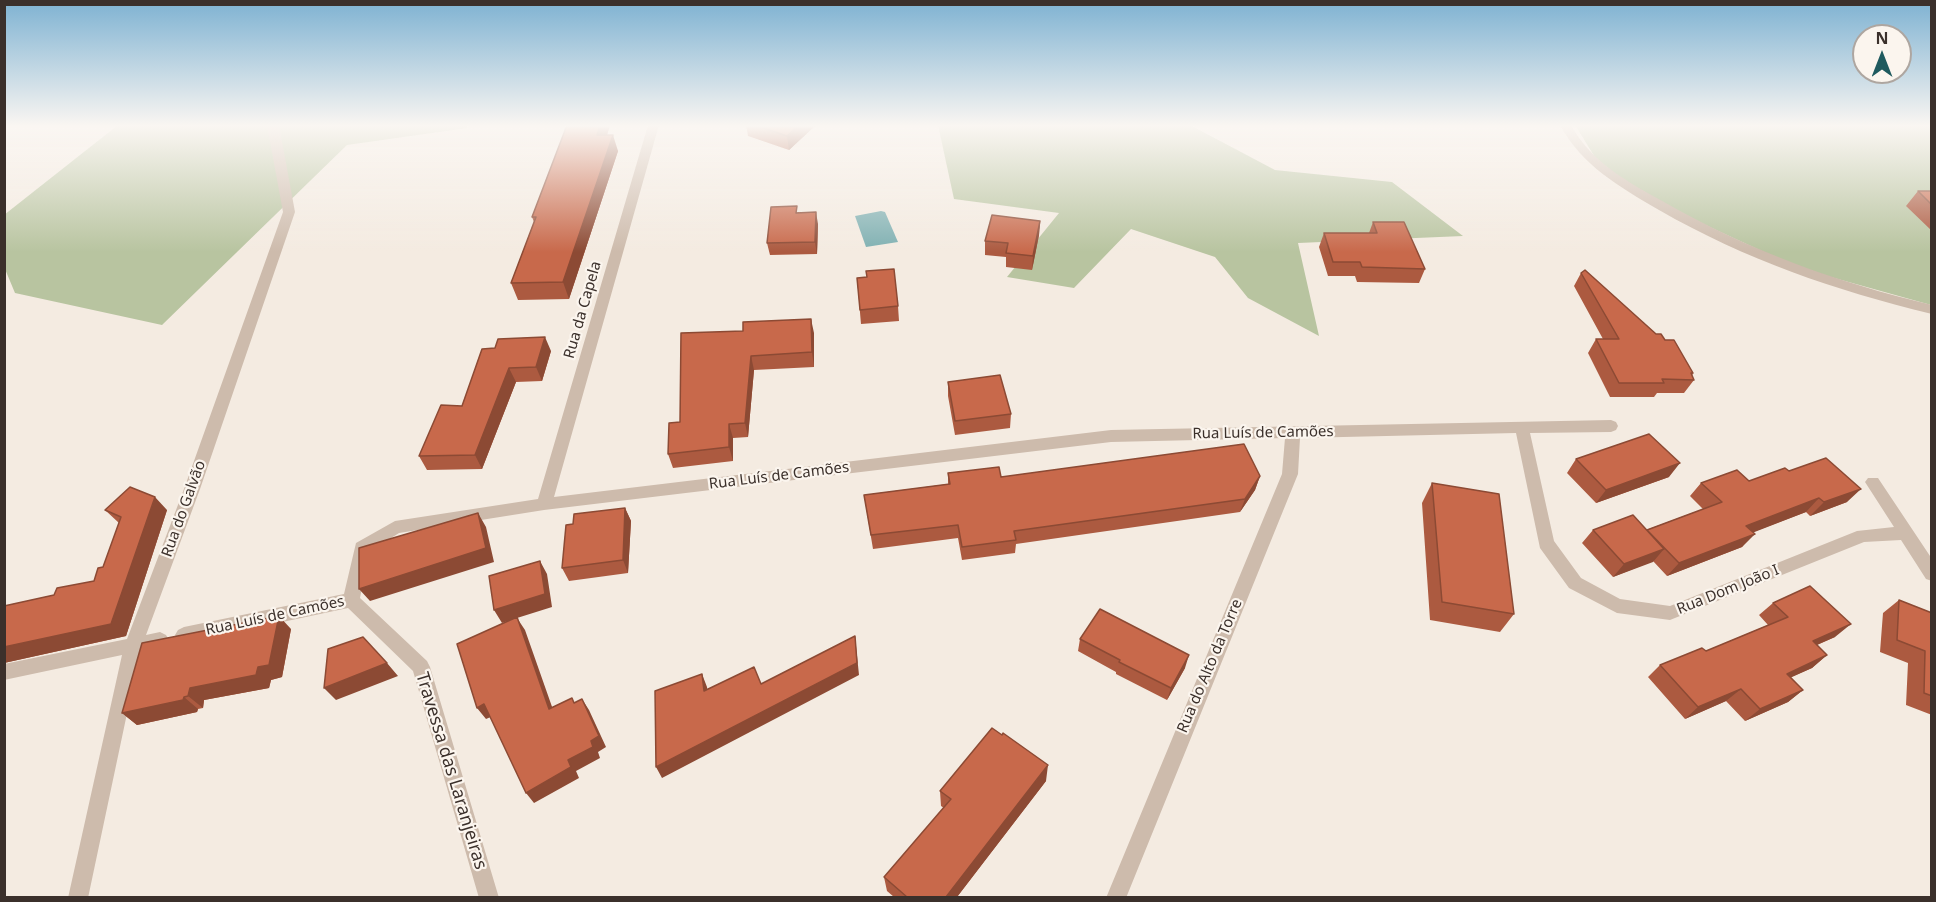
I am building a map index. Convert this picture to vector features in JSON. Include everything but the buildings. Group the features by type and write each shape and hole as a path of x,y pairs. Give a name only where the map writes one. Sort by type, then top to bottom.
{"street":[{"name":"Rua do Galvão","path":"78,897 133,646 192,489 289,212 281,167"},
{"name":"Rua da Capela","path":"544,504 642,167"},
{"path":"1600,167 1631,188 1709,232 1762,257 1876,297 1932,310"},
{"name":"Rua Luís de Camões","path":"4,672 351,600 362,548 395,527 544,504 1111,436 1611,426"},
{"name":"Rua Dom João I","path":"1522,428 1546,543 1575,583 1617,606 1670,613 1863,536 1905,533"},
{"name":"Rua do Alto da Torre","path":"1116,897 1290,474 1293,431"},
{"path":"1874,482 1932,574"},
{"name":"Travessa das Laranjeiras","path":"351,600 421,667 489,897"}],"green space":[{"path":"65,167 324,167 162,325 15,293 5,269 4,215"},
{"path":"947,167 1270,167 1275,170 1392,182 1463,236 1298,243 1319,336 1248,298 1215,257 1131,229 1074,288 1007,277 1059,213 954,199"},
{"path":"1606,167 1931,167 1931,305 1827,276 1779,259 1690,218 1623,180"}],"water":[{"path":"885,212 898,242 866,247 855,216"}]}
